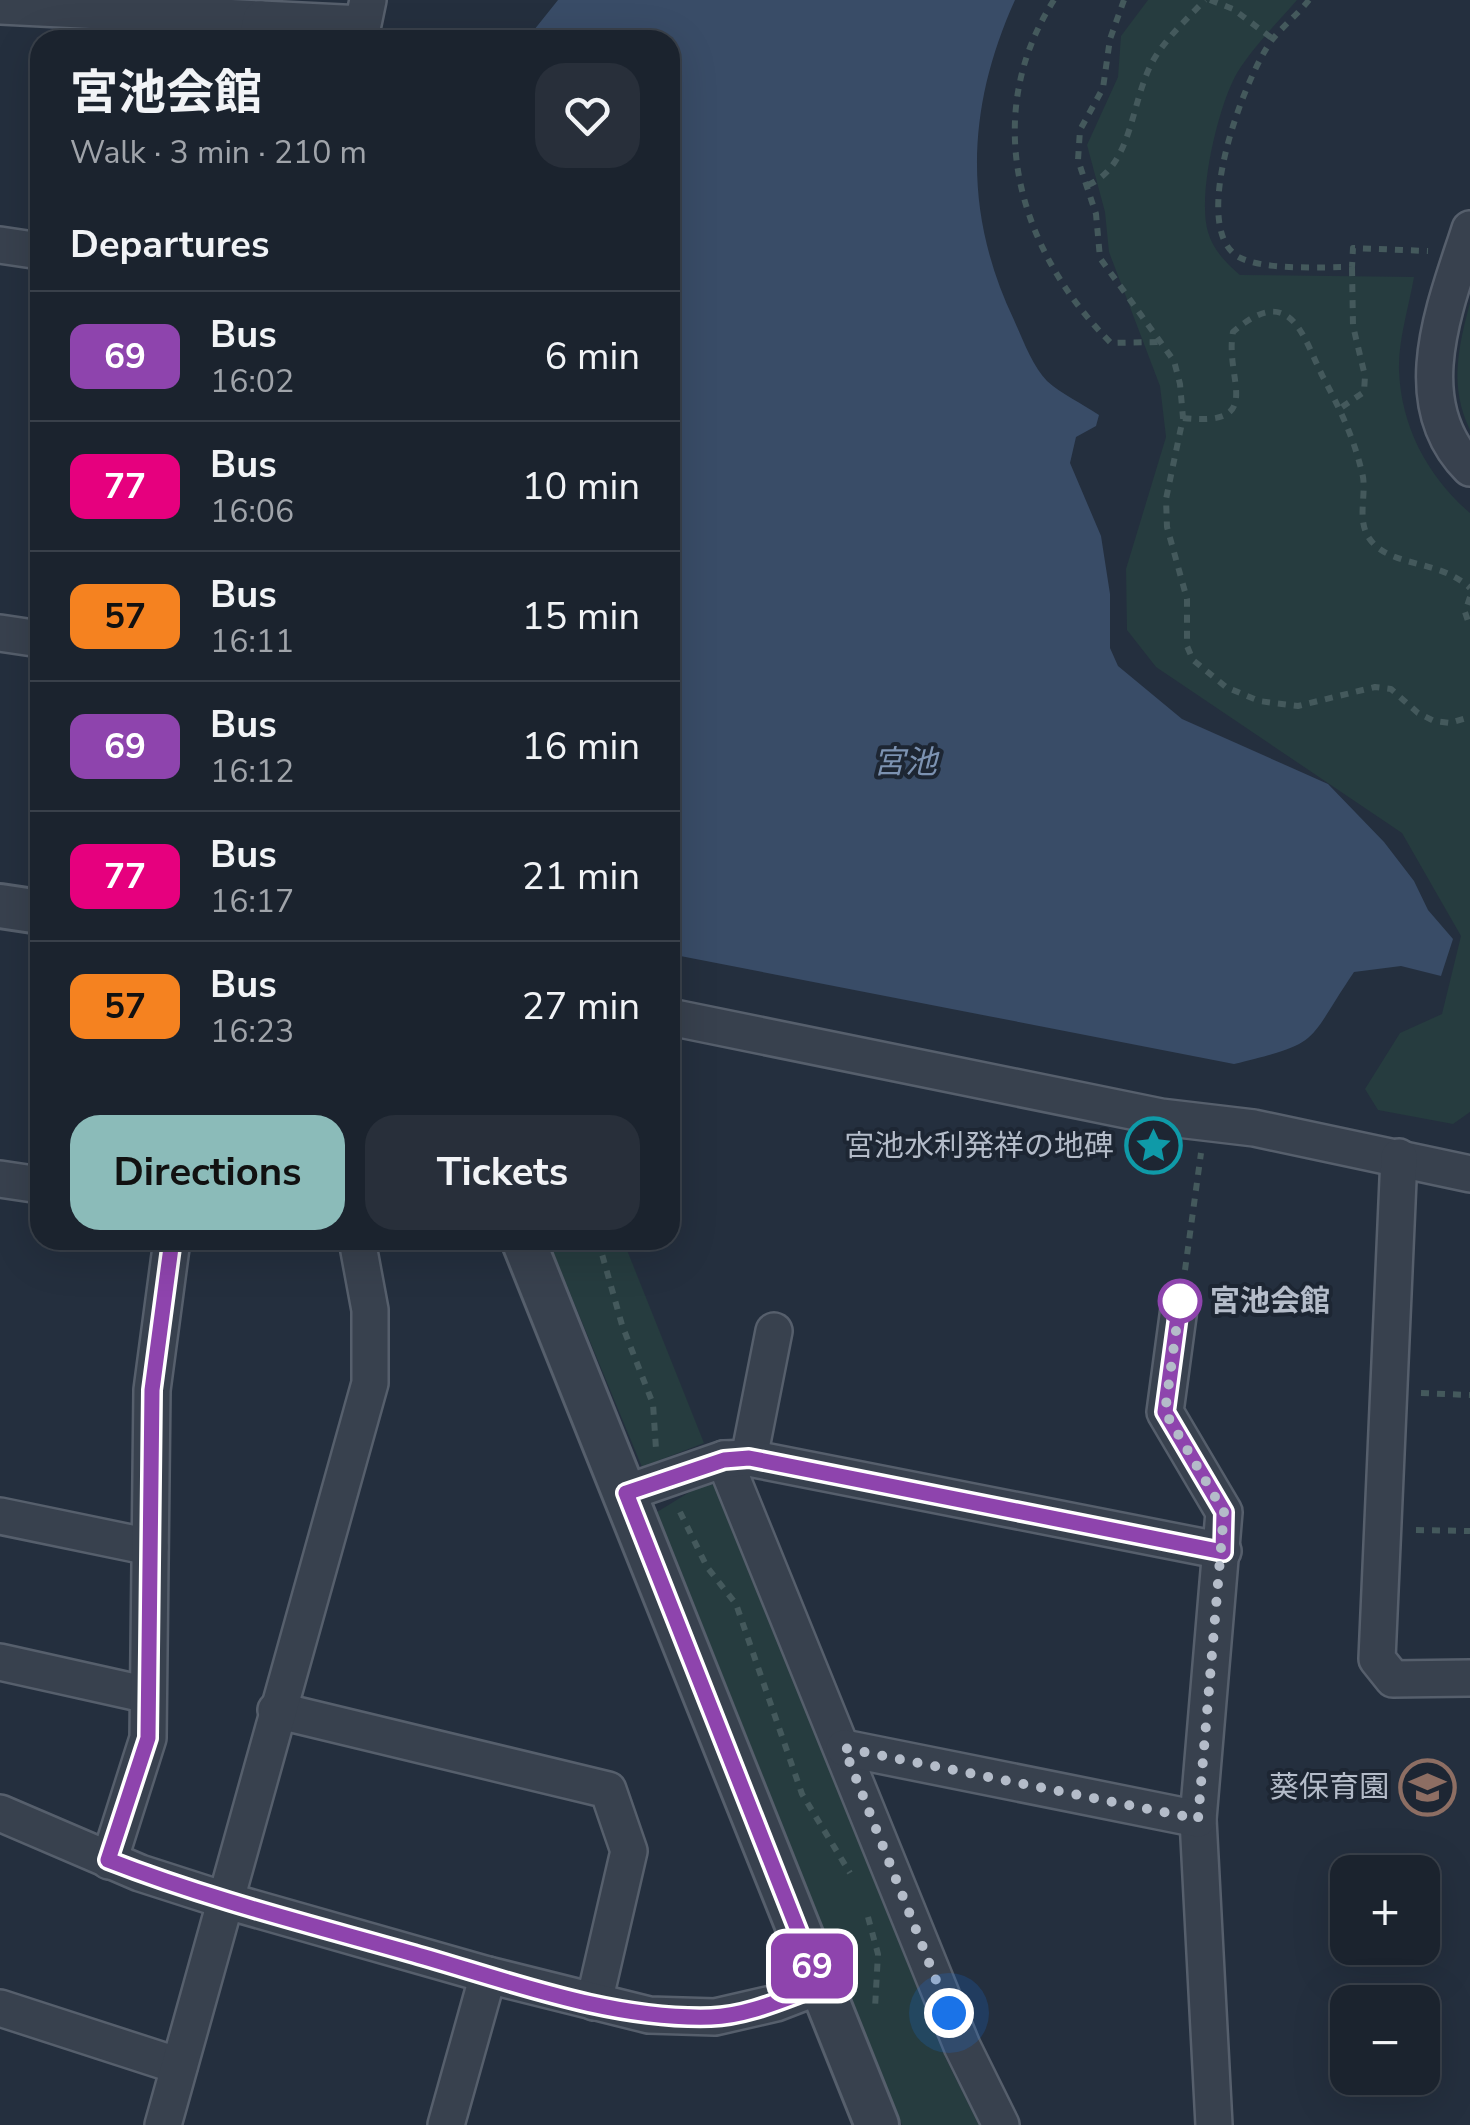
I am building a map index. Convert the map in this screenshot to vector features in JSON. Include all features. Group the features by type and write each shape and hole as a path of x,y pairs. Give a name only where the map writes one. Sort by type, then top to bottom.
{"street":[{"path":"0,6 259,30 363,24 368,0"},
{"path":"1470,230 1443,314 1434,362 1438,413 1470,468"},
{"path":"0,245 30,249"},
{"path":"0,633 30,638"},
{"path":"0,906 30,910"},
{"path":"680,1019 1470,1174"},
{"path":"1398,1157 1377,1660 1394,1679 1470,1678"},
{"path":"0,1180 30,1184"},
{"path":"108,1860 148,1738 152,1390 171,1250"},
{"path":"163,2125 370,1383 370,1310 359,1250"},
{"path":"528,1250 644,1487 820,1986 877,2125"},
{"path":"1180,1301 1165,1412 1224,1512 1198,1819 1214,2125"},
{"path":"774,1331 736,1459 844,1748 962,2046 1000,2125"},
{"path":"644,1487 736,1459 1223,1552"},
{"path":"0,1516 150,1547"},
{"path":"0,1662 148,1695"},
{"path":"276,1710 608,1790 629,1851 594,2002"},
{"path":"844,1748 1198,1819"},
{"path":"0,1813 108,1860 224,1900 488,1975 649,2015 715,2017 776,2003 820,1986"},
{"path":"446,2125 488,1975"},
{"path":"0,2008 179,2066"}],"path":[{"path":"1054,0 1028,54 1017,102 1016,149 1023,200 1048,265 1077,308 1111,343 1158,342"},
{"path":"1124,0 1110,39 1103,88 1080,130 1078,160 1088,185 1100,258 1174,361 1183,418 1166,499 1167,528 1187,598 1187,646 1193,660 1226,687 1259,701 1298,706 1375,687 1392,689 1418,713 1434,720 1468,720"},
{"path":"1088,185 1104,178 1119,162 1153,61 1208,0 1233,9 1273,39"},
{"path":"1309,0 1273,39 1250,78 1230,134 1220,192 1220,235 1237,256 1263,263 1352,268"},
{"path":"1342,407 1364,392 1365,376 1353,326 1352,248 1439,252"},
{"path":"1183,418 1212,422 1228,416 1236,405 1233,332 1260,315 1292,319 1304,330 1321,372 1342,407 1363,477 1364,528 1370,540 1402,559 1444,568 1470,588"},
{"path":"1470,598 1465,612 1470,626"},
{"path":"1180,1301 1206,1122"},
{"path":"601,1250 622,1325 653,1404 656,1453 644,1487 736,1604 802,1794 853,1879"},
{"path":"1388,1392 1470,1395"},
{"path":"1382,1530 1470,1532"},
{"path":"865,1909 878,1954 875,2010"}],"green space":[{"path":"1148,0 1297,0 1237,73 1217,128 1207,175 1205,216 1210,239 1225,261 1240,275 1414,277 1399,359 1405,411 1430,467 1470,513 1470,1112 1453,1124 1378,1110 1365,1089 1400,1033 1442,1014 1461,936 1402,833 1156,667 1127,630 1126,569 1166,437 1160,386 1109,252 1105,212 1087,145 1118,77 1121,36"},
{"path":"1470,303 1470,430 1459,398 1458,367"},
{"path":"552,1250 627,1250 704,1443 642,1467"},
{"path":"706,1482 715,1486 946,2059 979,2125 902,2125 657,1512"}],"water":[{"name":"宮池","path":"558,0 1015,0 987,81 977,160 979,200 997,280 1033,360 1053,386 1099,415 1096,426 1076,437 1070,463 1101,536 1110,594 1110,648 1118,666 1182,719 1328,784 1384,842 1414,881 1428,910 1453,939 1441,976 1401,966 1354,972 1309,1037 1284,1050 1234,1064 680,956 680,30 534,30"}],"bus line":[{"name":"69","path":"171,1250 152,1390 148,1738 108,1860 224,1900 488,1975 649,2015 715,2017 776,2003 820,1986 626,1493 724,1460 749,1458 1223,1552 1224,1512 1165,1412 1180,1301"}],"place":[{"name":"宮池水利発祥の地碑","path":"1153,1146"},
{"name":"宮池会館","path":"1180,1301"},
{"name":"葵保育園","path":"1428,1787"}],"route":[{"path":"949,2013 844,1748 1198,1819 1224,1512 1165,1412 1180,1301"}]}
